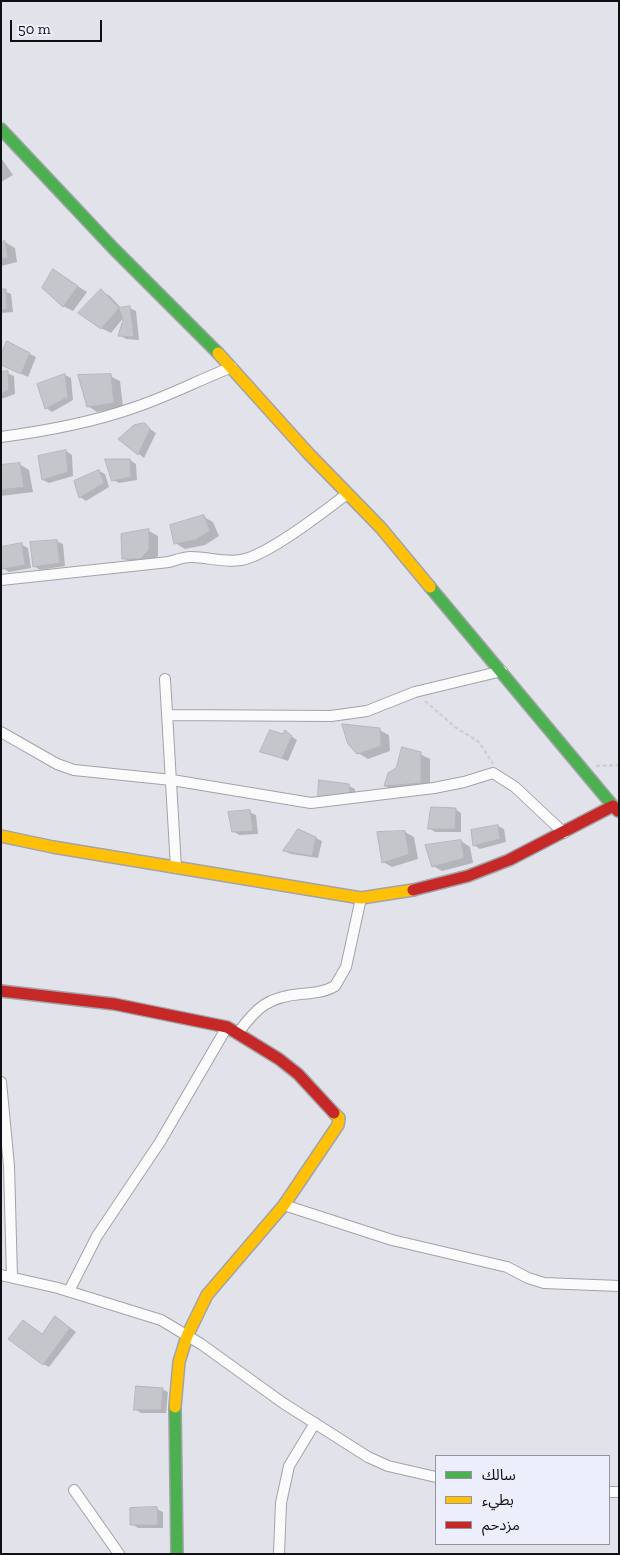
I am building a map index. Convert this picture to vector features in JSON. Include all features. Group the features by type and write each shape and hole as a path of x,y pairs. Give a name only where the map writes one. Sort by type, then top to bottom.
{"street":[{"path":"1,129 113,248 232,367 347,494 381,528 616,809 588,818 564,833 509,860 456,879 395,895 361,898 53,848 1,836"},
{"path":"1,437 47,431 107,416 151,402 232,367"},
{"path":"1,580 169,562 186,557 232,561 246,559 258,555 303,527 347,494"},
{"path":"168,714 331,716 367,710 415,692 502,671"},
{"path":"166,679 176,868"},
{"path":"1,732 57,764 74,770 172,780 311,803 434,788 464,782 486,773 498,774 528,798 564,833"},
{"path":"238,1033 265,1003 291,995 315,993 335,986 346,967 361,898"},
{"path":"1,991 114,1004 227,1027 260,1046 298,1074 339,1118 338,1125 284,1205 207,1295 187,1336 179,1362 174,1419 177,1554"},
{"path":"69,1291 98,1236 160,1142 227,1027"},
{"path":"1,1082 9,1166 12,1277"},
{"path":"284,1205 392,1240 507,1266 528,1278 544,1283 571,1286 619,1286"},
{"path":"1,1276 69,1291 144,1313 161,1320 315,1423 378,1462 400,1470 435,1477"},
{"path":"279,1554 281,1503 289,1466 315,1423"},
{"path":"74,1490 119,1554"}],"path":[{"path":"415,692 455,727 479,742 490,756 498,774"},
{"path":"582,767 619,765"}],"building":[{"path":"5,241 8,258 1,259 1,242"},
{"path":"53,269 78,286 63,307 42,288"},
{"path":"1,289 6,289 7,309 1,310"},
{"path":"101,289 119,308 101,329 78,313"},
{"path":"130,306 134,337 118,336 123,320 119,308"},
{"path":"7,341 30,353 21,374 1,365 1,354"},
{"path":"8,371 9,390 1,394 1,372"},
{"path":"65,374 68,397 45,409 37,384"},
{"path":"111,374 114,403 87,407 78,375"},
{"path":"145,423 150,429 138,455 118,439 134,425"},
{"path":"66,450 68,472 42,480 38,456"},
{"path":"105,459 130,459 131,477 112,481"},
{"path":"20,463 24,487 1,490 1,465"},
{"path":"99,470 104,483 79,498 74,481"},
{"path":"204,515 210,531 195,540 174,544 170,525"},
{"path":"149,529 149,550 140,559 122,559 121,534"},
{"path":"57,540 60,563 33,567 30,542"},
{"path":"22,543 25,565 2,569 1,547"},
{"path":"342,724 380,728 381,746 357,754 348,744"},
{"path":"270,730 283,734 285,730 292,736 282,758 260,752"},
{"path":"402,747 421,752 421,783 384,786 388,773 396,768"},
{"path":"319,780 349,784 350,794 318,797"},
{"path":"431,807 456,808 455,829 428,829"},
{"path":"250,810 253,831 232,832 228,812"},
{"path":"498,825 500,839 473,846 471,830"},
{"path":"298,829 316,837 312,856 283,851"},
{"path":"405,831 409,854 382,863 377,832"},
{"path":"461,840 464,858 432,867 425,845"},
{"path":"55,1316 70,1328 43,1365 8,1339 23,1320 42,1334"},
{"path":"136,1386 163,1388 161,1410 134,1410"},
{"path":"157,1507 158,1525 130,1525 130,1508"}],"traffic: fast":[{"path":"1,129 113,248 218,353"},
{"path":"430,587 613,806"},
{"path":"175,1407 177,1554"}],"traffic: slow":[{"path":"218,353 308,453 381,528 430,587"},
{"path":"1,836 53,847 361,898 413,890"},
{"path":"175,1407 179,1362 187,1336 207,1295 284,1205 338,1125 339,1118 334,1113"}],"traffic: jam":[{"path":"413,890 468,876 509,860 613,806 618,811"},
{"path":"1,991 114,1004 227,1027 279,1059 298,1074 334,1113"}]}
